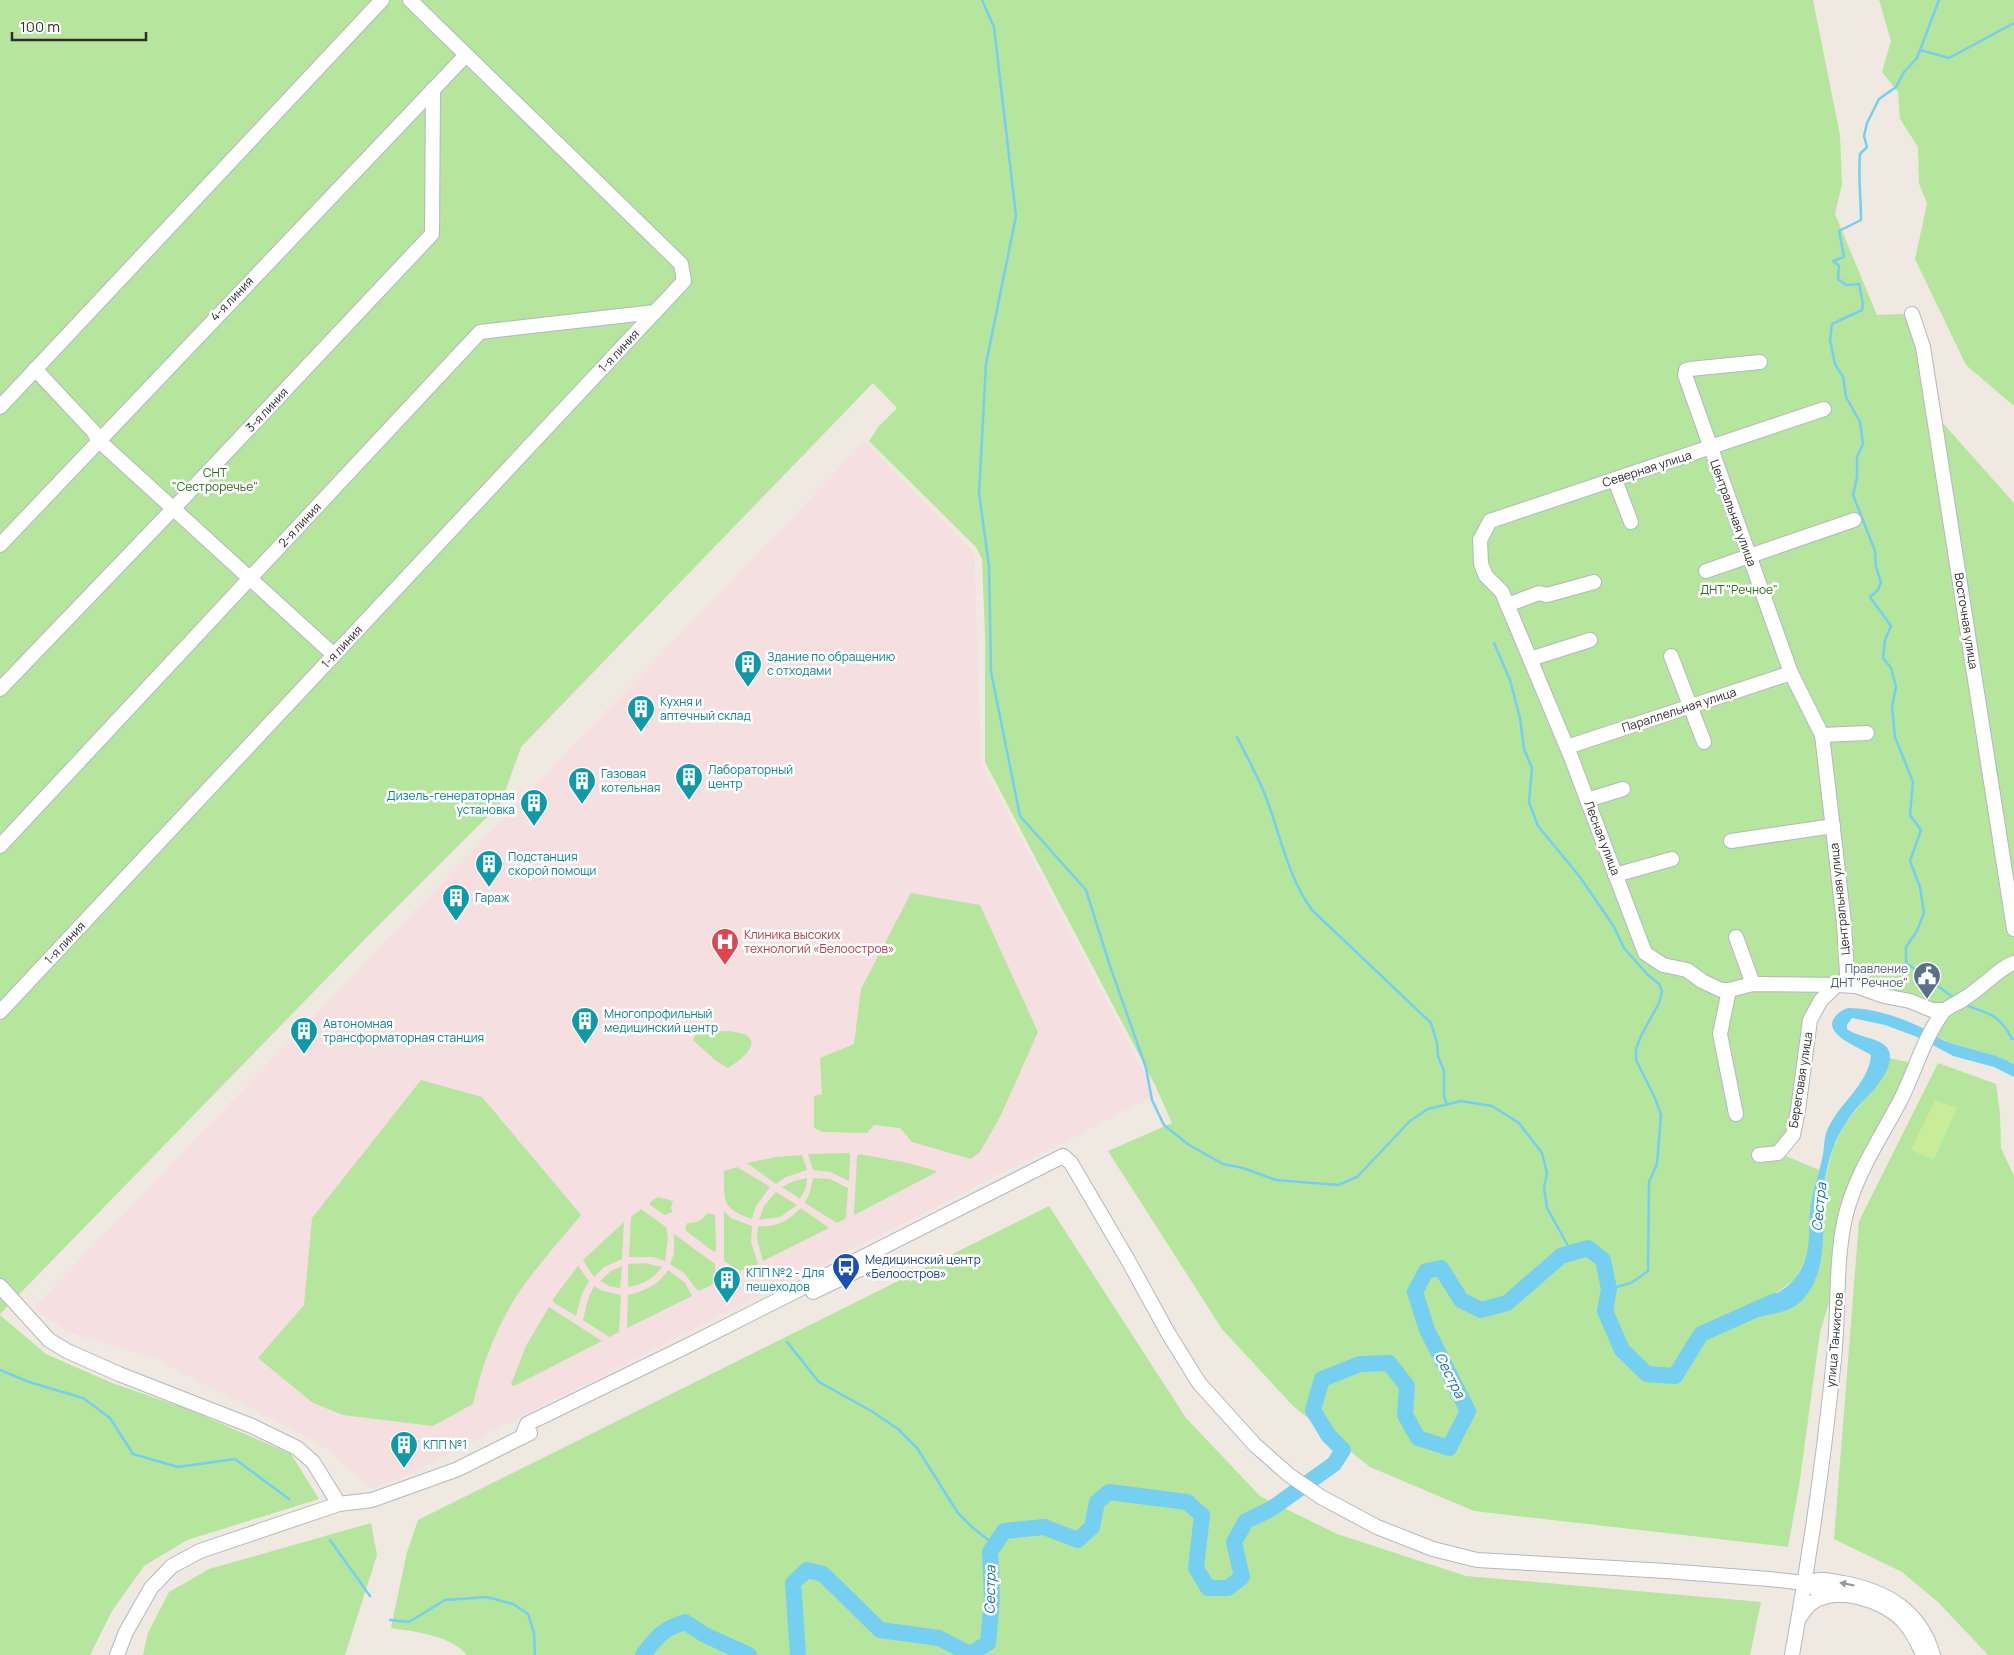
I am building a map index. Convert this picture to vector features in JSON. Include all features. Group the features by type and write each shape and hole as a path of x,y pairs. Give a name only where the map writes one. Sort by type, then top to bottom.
{"street":[{"path":"0,407 382,0"},
{"path":"410,0 466,55"},
{"name":"4-я линия","path":"0,544 466,55"},
{"name":"1-я линия","path":"0,1012 684,282 681,264 466,55"},
{"name":"3-я линия","path":"0,689 173,509 432,234 433,89"},
{"name":"2-я линия","path":"0,846 480,332 655,312"},
{"name":"Восточная улица","path":"1912,314 1923,347 2014,929"},
{"name":"Центральная улица","path":"1760,362 1715,365 1686,370 1686,382 1791,673 1822,735 1844,923 1847,974 1856,986"},
{"path":"35,370 94,432 98,440 334,655"},
{"name":"Северная улица","path":"1480,540 1490,521 1710,449 1824,409"},
{"path":"1614,480 1630,522"},
{"path":"1706,571 1854,520"},
{"name":"Лесная улица","path":"1480,540 1481,564 1486,576 1502,592 1567,747 1645,953 1663,965 1687,970 1713,987 1729,990"},
{"path":"1507,605 1540,593 1547,595 1594,582"},
{"path":"1530,659 1590,640"},
{"path":"1671,656 1704,742"},
{"name":"Параллельная улица","path":"1567,747 1791,673"},
{"path":"1822,735 1868,733"},
{"path":"1587,800 1623,789"},
{"path":"1731,840 1833,826"},
{"path":"1616,875 1672,859"},
{"path":"1736,937 1753,984"},
{"name":"улица Танкистов","path":"1792,1655 1809,1557 1834,1356 1839,1271 1845,1218 1858,1181 1901,1100 1928,1036 1956,1004 1981,988 1999,971 2014,963"},
{"path":"1736,1114 1720,1034 1729,990 1753,984 1856,986 1884,996 1910,1001 1932,1010 1956,1004"},
{"name":"Береговая улица","path":"1759,1155 1778,1153 1793,1135 1810,1020 1821,1000 1837,985"},
{"path":"117,1655 126,1632 151,1588 172,1566 200,1551 339,1504 372,1500 458,1468 522,1437 527,1424 696,1342 1063,1156 1071,1163 1168,1333 1199,1383 1255,1445 1290,1475 1321,1497 1400,1537 1433,1549 1477,1560 1712,1574 1805,1583 1818,1590 1868,1599 1892,1612 1910,1630 1923,1655"},
{"path":"0,1286 49,1340 67,1351 119,1374 252,1426 297,1448 312,1462 339,1504"},
{"path":"1809,1557 1814,1568 1826,1580"},
{"path":"1805,1583 1815,1579 1871,1589 1897,1602 1918,1624 1933,1655"},
{"path":"1799,1619 1814,1601 1843,1595"}],"shaded area":[{"name":"Клиника высоких технологий «Белоостров»","path":"865,442 974,553 981,763 1156,1095 396,1480 370,1488 326,1448 158,1360 66,1331 34,1308"}],"green space":[{"path":"0,0 1813,0 1840,135 1842,184 1835,214 1877,315 1905,314 1913,316 1933,412 2014,503 2014,1064 2004,1059 1952,1043 1933,1034 1947,1009 1840,985 1821,1000 1798,1110 1779,1153 1819,1170 1810,1212 1811,1240 1806,1257 1796,1278 1770,1298 1758,1317 1797,1305 1816,1279 1820,1262 1825,1181 1833,1148 1844,1125 1868,1095 1889,1063 1889,1058 1912,1063 1835,1257 1829,1303 1820,1332 1799,1486 1788,1547 1474,1511 1370,1467 1293,1406 1222,1329 1108,1151 1172,1123 1155,1085 985,762 985,636 982,559 976,547 869,441 879,426 897,408 873,383 521,747 501,803 366,938 0,1314"},
{"path":"1879,0 2014,0 2014,406 1966,365 1915,259 1927,204 1919,183 1918,147 1900,119 1898,92 1882,72 1891,41"},
{"path":"911,893 980,905 1038,1032 1001,1115 980,1152 971,1159 912,1142 900,1128 874,1125 867,1133 823,1132 814,1128 814,1096 822,1094 820,1058 854,1044 861,989"},
{"path":"730,1031 746,1035 750,1039 751,1044 750,1049 728,1068 716,1061 693,1040 696,1034 704,1032"},
{"path":"1938,1063 1996,1084 2000,1113 2001,1148 2014,1176 2014,1655 1988,1655 1939,1603 1902,1572 1834,1539 1859,1221"},
{"path":"421,1080 482,1097 581,1215 533,1272 509,1309 487,1356 473,1404 433,1426 343,1415 313,1403 258,1358 304,1305 312,1218"},
{"path":"1935,1100 1957,1108 1934,1160 1911,1150"},
{"path":"849,1153 849,1181 831,1172 813,1170 808,1154"},
{"path":"859,1154 908,1163 936,1171 854,1215 857,1156"},
{"path":"802,1155 807,1170 786,1177 776,1184 747,1163 776,1157"},
{"path":"737,1167 770,1187 756,1206 752,1219 735,1211 726,1202 724,1171"},
{"path":"807,1178 806,1188 800,1199 782,1187 794,1181"},
{"path":"813,1178 830,1179 848,1188 846,1218 837,1223 805,1203"},
{"path":"776,1192 797,1205 780,1217 759,1220 764,1206"},
{"path":"658,1197 673,1201 672,1212 665,1215 650,1205 650,1202"},
{"path":"1049,1206 1186,1418 1260,1496 1337,1534 1466,1576 1761,1602 1750,1655 467,1655 452,1643 432,1635 391,1628 407,1552 418,1520"},
{"path":"801,1208 829,1228 763,1261 757,1239 758,1226 770,1226 781,1223"},
{"path":"641,1209 666,1227 668,1237 665,1261 653,1257 629,1257 631,1217"},
{"path":"724,1211 731,1218 752,1226 751,1242 758,1264 740,1271 724,1261"},
{"path":"707,1213 715,1215 716,1250 714,1252 685,1230 687,1223 699,1221"},
{"path":"624,1222 622,1259 604,1267 594,1277 583,1260"},
{"path":"674,1234 715,1264 716,1283 698,1291 684,1273 670,1264 674,1254"},
{"path":"644,1263 662,1267 647,1281 628,1287 628,1264"},
{"path":"578,1266 589,1281 582,1294 576,1316 553,1302 553,1299"},
{"path":"622,1266 620,1288 609,1286 600,1281 611,1271"},
{"path":"668,1270 685,1283 692,1296 627,1328 628,1295 651,1287"},
{"path":"594,1286 603,1291 621,1295 619,1332 609,1337 583,1320 588,1299"},
{"path":"549,1307 602,1341 514,1386 511,1384 526,1346"},
{"path":"0,1315 46,1354 112,1383 190,1410 291,1454 319,1499 187,1540 144,1566 112,1611 90,1655 0,1655"},
{"path":"371,1523 377,1555 345,1655 143,1655 148,1633 169,1592 209,1569"}],"water":[{"path":"1848,1008 1869,1010 1900,1018 1931,1032 1945,1041 2006,1060 2014,1064 2014,1077 1994,1067 1953,1056 1920,1038 1885,1025 1852,1018 1847,1025 1847,1029 1879,1042 1888,1049 1890,1055 1887,1070 1878,1085 1846,1122 1833,1148 1824,1184 1822,1254 1815,1282 1808,1294 1794,1307 1758,1317 1752,1305 1785,1288 1796,1277 1804,1263 1809,1241 1811,1204 1823,1155 1826,1133 1837,1113 1865,1076 1869,1066 1871,1055 1839,1036 1832,1026 1836,1016"}],"waterway":[{"path":"982,0 994,27 1016,216 986,364 979,493 989,566 991,672 1020,816 1086,890 1110,966 1146,1068 1152,1100 1164,1125 1189,1145 1223,1164 1243,1168 1276,1180 1338,1185 1357,1177 1410,1121 1428,1109 1461,1101 1492,1106 1519,1123 1542,1153 1547,1173 1544,1188 1547,1208 1572,1253"},
{"path":"1939,0 1917,58 1904,72 1896,87 1879,99 1867,123 1864,136 1867,147 1860,154 1859,162 1861,220 1839,231 1844,257 1833,261 1839,266 1838,279 1846,285 1859,284 1863,304 1862,310 1832,324 1830,340 1835,364 1843,377 1846,397 1860,422 1863,444 1857,457 1857,477 1853,495 1875,551 1876,567 1881,582 1878,590 1870,597 1891,626 1885,640 1883,658 1891,668 1896,687 1892,707 1895,737 1913,782 1910,815 1921,830 1910,861 1920,887 1924,913 1917,931 1906,947 1906,963 1954,998"},
{"path":"1920,50 1949,58 2014,23"},
{"path":"1494,643 1510,680 1520,718 1524,749 1532,768 1529,802 1538,826 1580,877 1614,927 1624,948 1647,974 1659,984 1662,991 1659,1003 1636,1049 1636,1060 1655,1098 1661,1115 1657,1164 1649,1182 1648,1271 1631,1283 1609,1289"},
{"path":"1237,737 1264,792 1297,884 1312,910 1431,1023 1437,1043 1438,1056 1444,1071 1444,1096 1447,1105"},
{"path":"1965,1005 1993,1016 2003,1024 2012,1039 2014,1039"},
{"name":"Сестра","path":"798,1655 793,1583 807,1570 823,1574 880,1630 939,1638 970,1654 988,1643 992,1598 990,1552 1004,1531 1044,1527 1078,1540 1092,1527 1097,1502 1109,1492 1187,1502 1202,1515 1196,1568 1208,1588 1228,1588 1242,1577 1234,1542 1246,1521 1271,1509 1334,1464 1343,1450 1328,1435 1313,1410 1322,1379 1360,1364 1389,1363 1407,1386 1405,1415 1418,1438 1449,1448 1468,1411 1427,1330 1415,1292 1426,1271 1441,1268 1461,1300 1481,1310 1507,1303 1561,1256 1588,1248 1603,1260 1609,1289 1605,1311 1622,1350 1647,1374 1675,1376 1701,1334 1775,1301"},
{"path":"787,1342 819,1382 873,1412 898,1429 917,1448 958,1513 973,1528 995,1545"},
{"path":"0,1370 29,1382 83,1398 110,1418 133,1454 178,1467 235,1459 289,1499"},
{"path":"330,1540 370,1596"},
{"path":"390,1620 409,1622 445,1600 487,1597 513,1604 528,1614 534,1633 535,1655"},
{"name":"Сестра","path":"643,1655 661,1634 671,1627 685,1622 705,1635 749,1655"}],"place":[{"name":"Здание по обращению с отходами","path":"748,688"},
{"name":"Кухня и аптечный склад","path":"641,733"},
{"name":"Лабораторный центр","path":"689,801"},
{"name":"Газовая котельная","path":"582,805"},
{"name":"Дизель-генераторная установка","path":"534,827"},
{"name":"Подстанция скорой помощи","path":"489,888"},
{"name":"Гараж","path":"456,922"},
{"name":"Клиника высоких технологий «Белоостров»","path":"725,966"},
{"name":"Правление ДНТ \"Речное\"","path":"1927,1000"},
{"name":"Многопрофильный медицинский центр","path":"585,1045"},
{"name":"Автономная трансформаторная станция","path":"304,1055"},
{"name":"Медицинский центр «Белоостров»","path":"846,1291"},
{"name":"КПП №2 - Для пешеходов","path":"727,1304"},
{"name":"КПП №1","path":"404,1469"}],"park label":[{"name":"СНТ \"Сестроречье\"","path":"215,480"},
{"name":"ДНТ \"Речное\"","path":"1739,590"}]}
